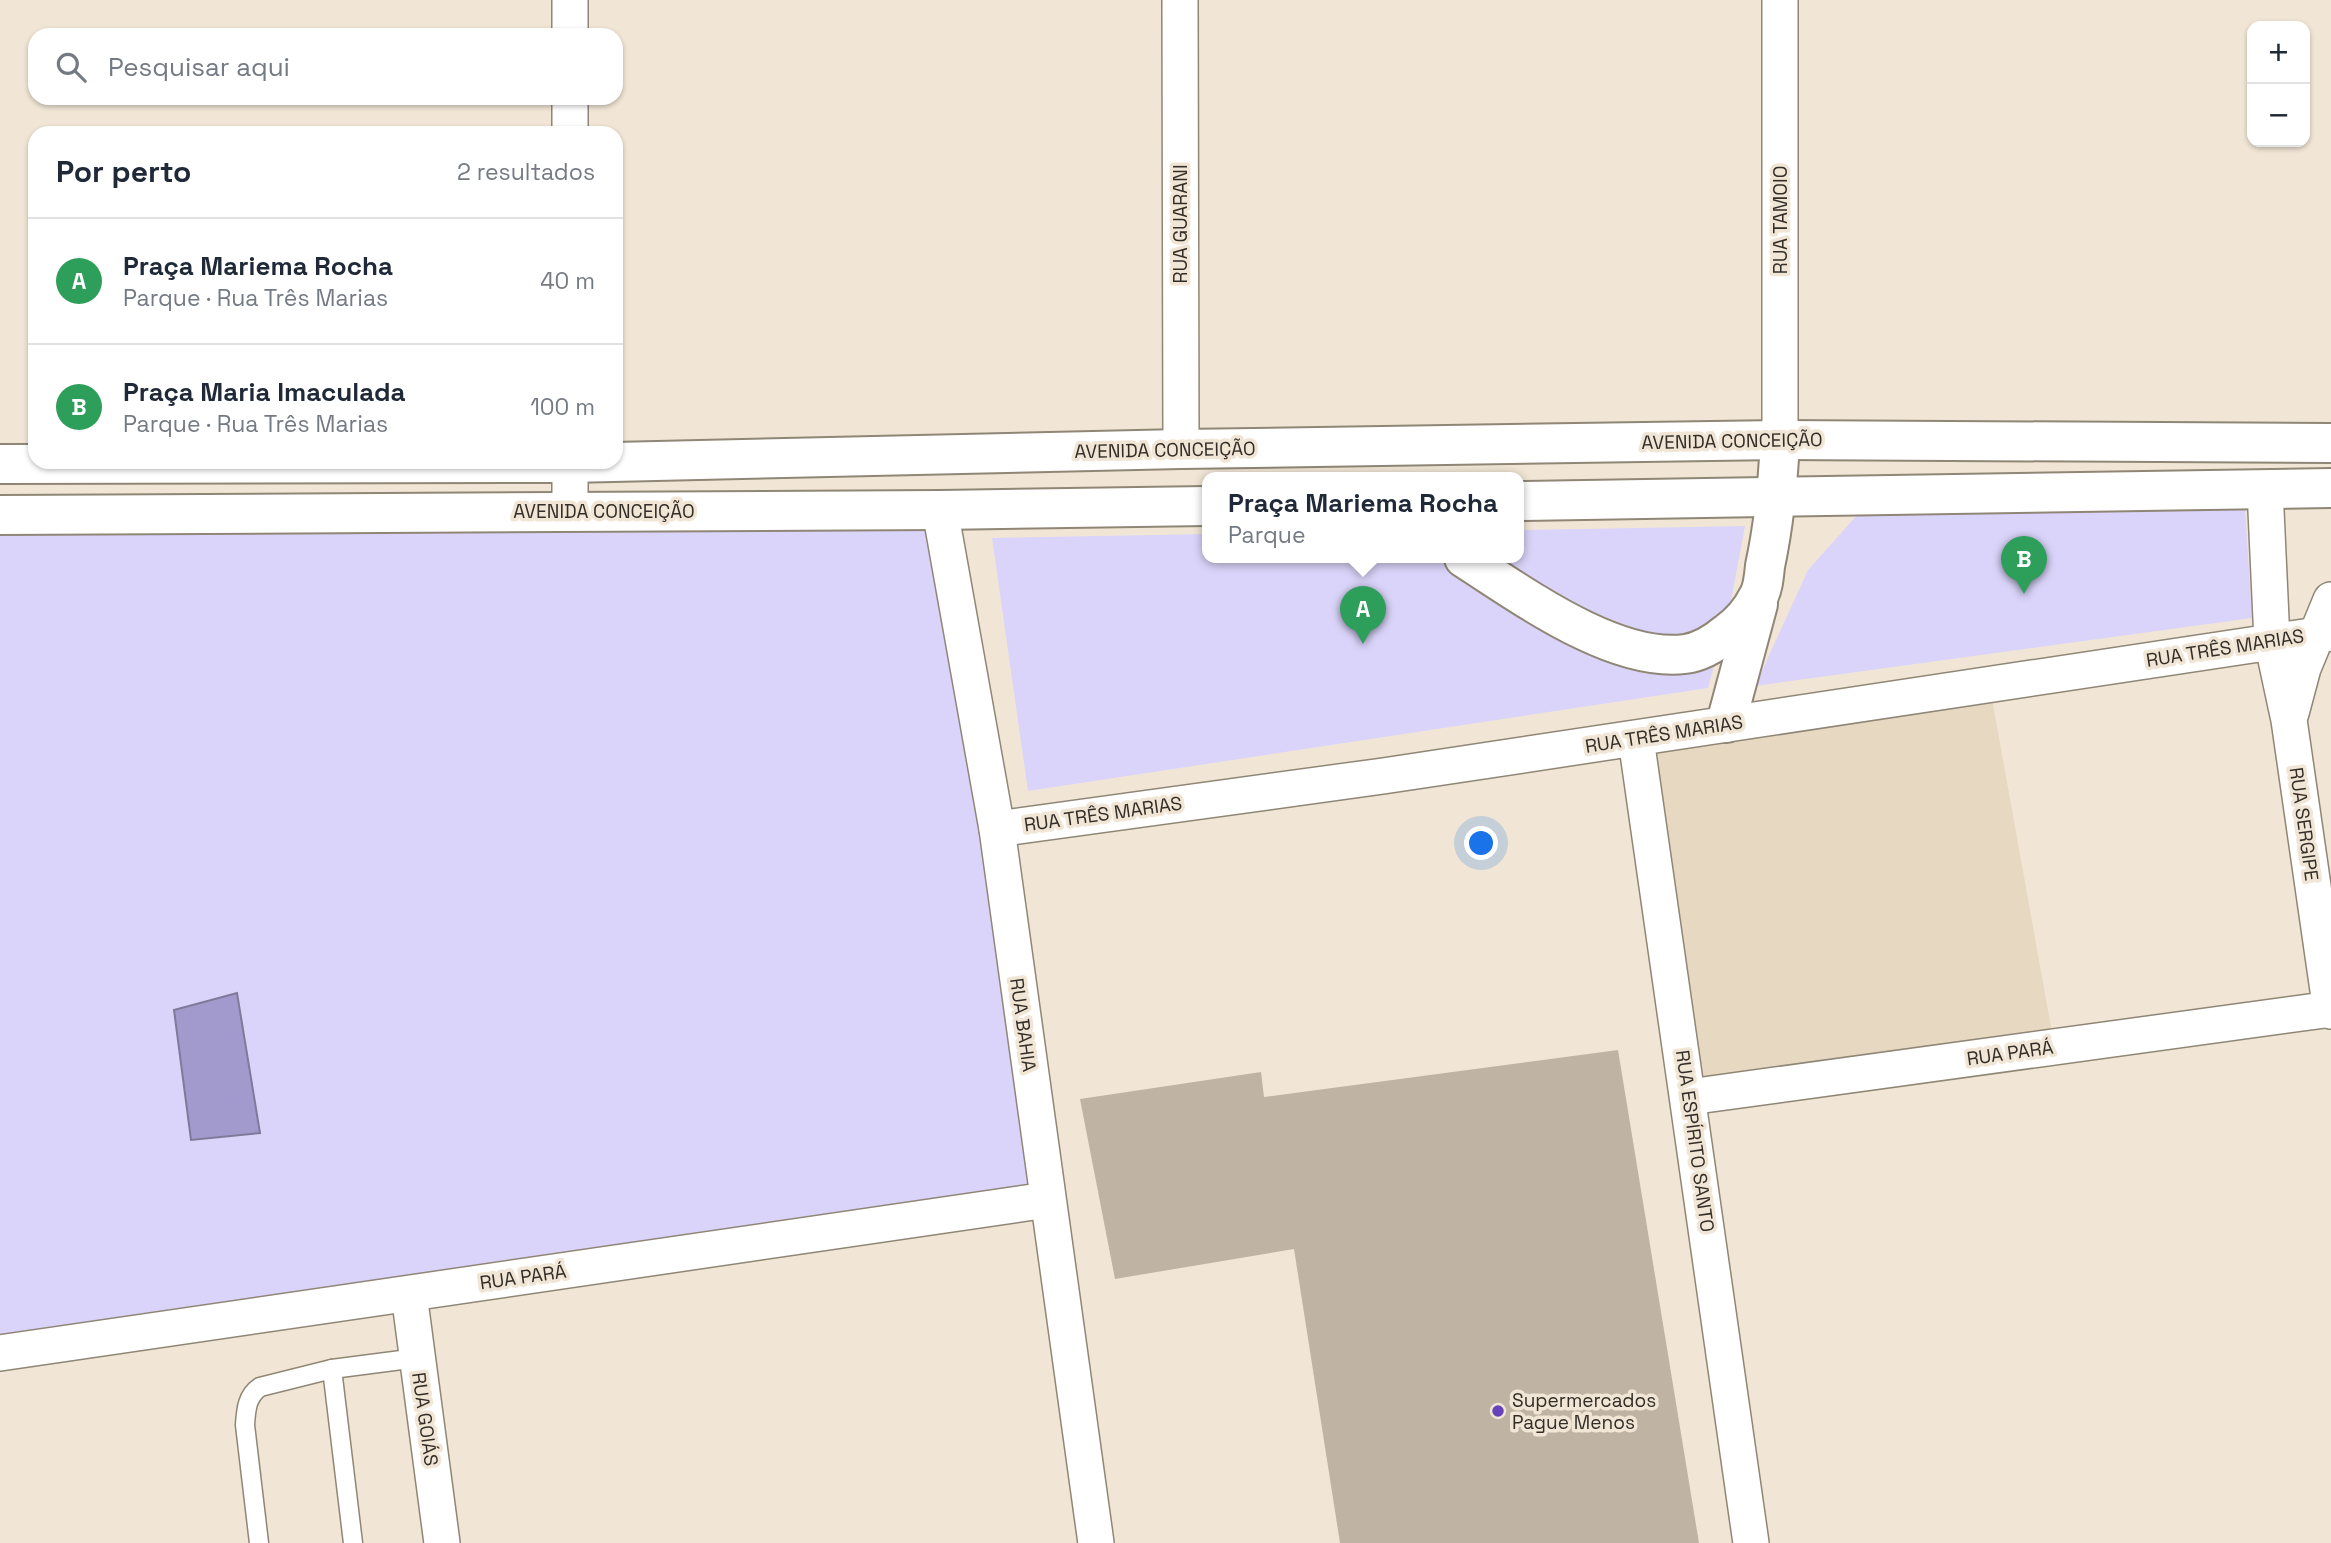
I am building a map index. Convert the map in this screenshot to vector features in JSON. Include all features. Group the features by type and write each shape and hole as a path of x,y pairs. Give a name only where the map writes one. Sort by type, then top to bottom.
{"main road":[{"name":"AVENIDA CONCEIÇÃO","path":"623,462 1181,449 1780,440 2331,443"},
{"path":"1726,723 1760,595 1777,498 1780,440"},
{"name":"AVENIDA CONCEIÇÃO","path":"0,464 28,464"},
{"path":"1524,501 2331,488"},
{"name":"AVENIDA CONCEIÇÃO","path":"0,515 1202,506"},
{"path":"1472,563 1528,599 1602,639 1634,651 1664,655 1688,654 1713,644 1736,627 1760,595"}],"street":[{"path":"570,0 570,28"},
{"name":"RUA GUARANI","path":"1180,0 1181,449"},
{"name":"RUA TAMOIO","path":"1780,0 1780,440"},
{"path":"570,105 570,126"},
{"path":"570,469 570,511"},
{"name":"RUA SERGIPE","path":"2265,489 2272,641 2289,720 2331,1009"},
{"name":"RUA BAHIA","path":"940,510 996,828 1096,1543"},
{"name":"RUA SERGIPE","path":"2289,720 2304,668 2323,634 2331,600"},
{"name":"RUA TRÊS MARIAS","path":"996,828 1383,776 2323,634"},
{"name":"RUA ESPÍRITO SANTO","path":"1636,739 1751,1543"},
{"name":"RUA PARÁ","path":"1689,1097 2331,1009"},
{"name":"RUA PARÁ","path":"0,1353 1047,1200"},
{"name":"RUA GOIÁS","path":"409,1294 442,1543"}],"lane":[{"path":"259,1543 245,1425 252,1392 260,1387 332,1369 417,1358"},
{"path":"332,1369 353,1543"}],"shaded area":[{"path":"2245,509 2252,618 1755,686 1808,570 1859,513"},
{"path":"0,515 942,519 1047,1200 0,1345"},
{"path":"1745,526 1731,601 1708,688 1028,791 992,538 1202,534 1202,563 1524,563 1524,530"},
{"path":"1991,693 2053,1038 1697,1085 1644,747"},
{"path":"237,993 260,1133 191,1140 174,1010"}],"building":[{"name":"Supermercados Pague Menos","path":"1618,1050 1699,1543 1340,1543 1294,1249 1115,1279 1080,1099 1261,1072 1264,1097"}],"place":[{"name":"Praça Maria Imaculada","path":"2024,594"},
{"name":"Praça Mariema Rocha","path":"1363,644"},
{"name":"Supermercados Pague Menos","path":"1498,1411"}]}
